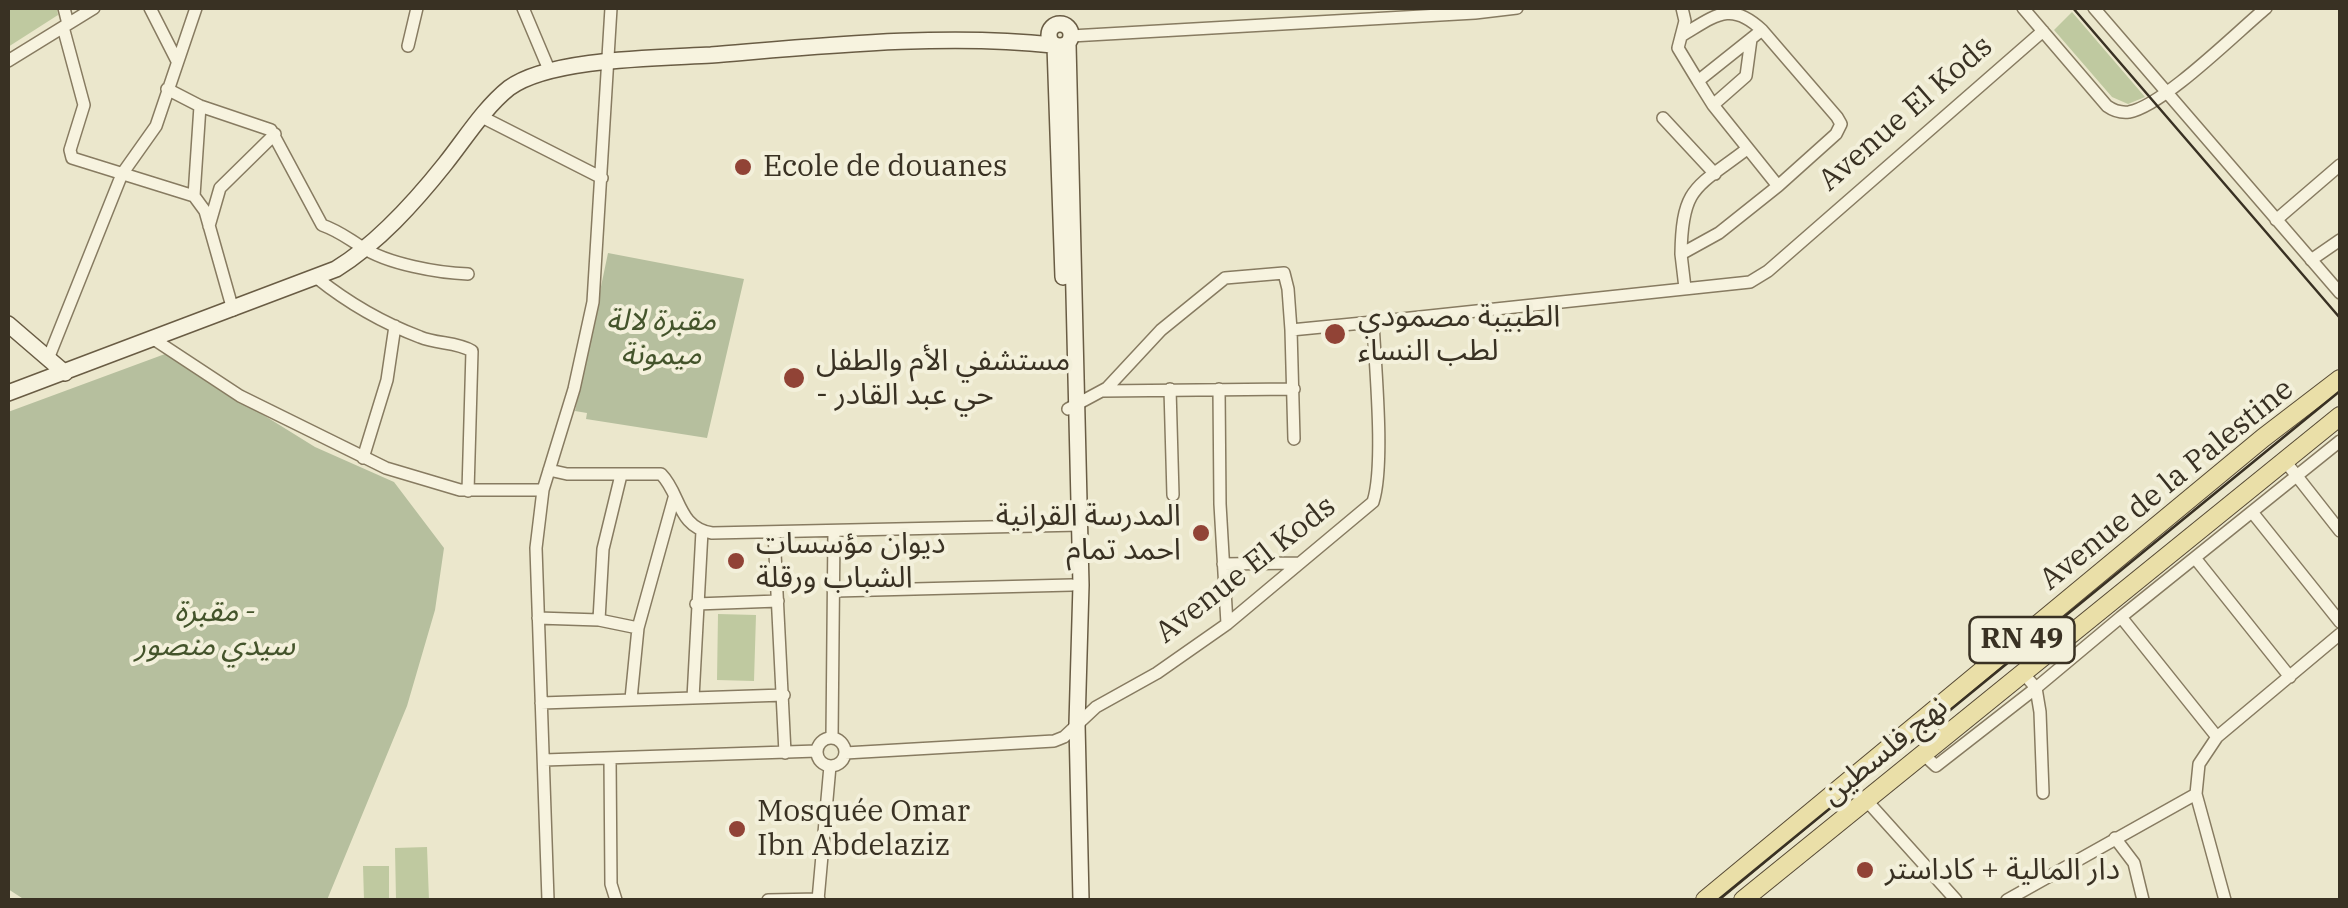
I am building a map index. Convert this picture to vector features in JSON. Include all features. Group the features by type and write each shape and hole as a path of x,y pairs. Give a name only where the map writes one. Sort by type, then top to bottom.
{"main road":[{"path":"1053,8 1059,36 1072,407 1074,728"},
{"path":"1059,36 1065,8"},
{"path":"8,393 336,270 409,206 482,117 520,81 609,62 794,48 1059,36"},
{"path":"8,324 64,373"},
{"name":"Avenue de la Palestine","path":"1705,900 2263,438 2340,380"},
{"name":"نهج فلسطين","path":"1742,900 1924,755 2029,680 2291,469 2340,416"},
{"path":"1075,525 1072,585 1078,900"}],"street":[{"path":"64,8 84,105 70,150 72,158 194,196"},
{"path":"8,61 94,8"},
{"path":"150,8 177,61"},
{"path":"48,359 122,174 154,131 196,8"},
{"path":"408,46 417,8"},
{"path":"522,8 550,72"},
{"path":"548,900 536,548 543,490 574,390 593,302 611,8"},
{"path":"1059,36 1517,8"},
{"path":"1682,8 1685,21 1678,48 1713,105 1778,186"},
{"path":"2023,8 2114,111 2131,112 2167,91 2266,8"},
{"path":"2094,8 2340,293"},
{"path":"1681,36 1724,10 1735,9 1750,16 1841,124 1836,134 1778,186 1719,232 1681,254"},
{"path":"1698,81 1762,30"},
{"name":"Avenue El Kods","path":"1074,728 1096,708 1158,673 1227,624 1367,510 1375,497 1373,322 1750,282 1768,271 2043,32"},
{"path":"1713,105 1746,76 1750,39"},
{"path":"167,90 275,134 318,222 338,229 364,249 436,272 468,274"},
{"path":"200,106 194,196 204,211 233,310"},
{"path":"482,117 602,178"},
{"path":"1663,118 1715,174"},
{"path":"209,226 220,188 275,134"},
{"path":"1685,288 1681,254 1687,199 1747,149"},
{"path":"2276,220 2340,165"},
{"path":"2311,260 2340,240"},
{"path":"1072,407 1102,392 1161,330 1231,276 1284,273 1291,330 1294,439"},
{"path":"318,278 348,301 394,326 472,351 468,491"},
{"path":"1291,330 1373,322"},
{"path":"363,458 387,380 394,326"},
{"path":"155,340 240,396 363,458 429,484 468,491 543,490"},
{"path":"1170,389 1173,495"},
{"path":"1102,392 1294,389"},
{"path":"1219,390 1227,624"},
{"path":"2043,793 2040,712 2029,680 2122,617 2174,562 2195,558 2252,512 2291,469 2340,441"},
{"path":"2291,469 2340,531"},
{"path":"549,470 568,474 660,474 687,520 702,531 774,533 1075,525"},
{"path":"600,620 603,549 621,475"},
{"path":"630,699 638,628 674,498"},
{"path":"2252,512 2340,622"},
{"path":"693,698 702,531"},
{"path":"832,738 834,531"},
{"path":"774,533 785,753"},
{"path":"2195,558 2290,677"},
{"path":"1224,564 1300,564"},
{"path":"835,591 1072,585"},
{"path":"696,604 778,601"},
{"path":"2122,617 2218,737"},
{"path":"538,618 600,620 638,628"},
{"path":"2225,900 2196,794 2200,764 2218,737 2340,634"},
{"path":"541,702 784,695"},
{"path":"845,753 1054,741 1074,728"},
{"path":"832,738 839,741 845,753 837,765 830,766 818,758 817,751 825,740 832,738"},
{"path":"544,760 817,751"},
{"path":"610,758 611,884 616,900"},
{"path":"768,900 818,900 830,766"},
{"path":"2007,900 2196,794"},
{"path":"1867,802 1956,900"},
{"path":"2115,838 2134,863 2143,900"}],"green space":[{"path":"8,8 57,8 58,15 8,47"},
{"path":"2072,12 2145,97 2128,104 2112,97 2054,30"},
{"name":"مقبرة لالة ميمونة","path":"608,253 744,279 707,438 586,419 587,413 575,411"},
{"name":"مقبرة - سيدي منصور","path":"165,354 315,447 394,482 444,548 435,610 407,706 327,900 25,900 8,889 8,412"},
{"path":"718,614 756,615 754,681 717,680"},
{"path":"427,847 429,900 396,900 395,848"},
{"path":"363,866 389,866 389,900 364,900"}],"tram line":[{"path":"2073,8 2340,318"},
{"path":"1718,900 2340,391"}],"place":[{"name":"Ecole de douanes","path":"743,167"},
{"name":"الطبيبة مصمودي لطب النساء","path":"1335,334"},
{"name":"مستشفي الأم والطفل - حي عبد القادر","path":"794,378"},
{"name":"المدرسة القرانية احمد تمام","path":"1201,533"},
{"name":"ديوان مؤسسات الشباب ورقلة","path":"736,561"},
{"name":"Mosquée Omar Ibn Abdelaziz","path":"737,829"},
{"name":"دار المالية + كاداستر","path":"1865,870"}]}
